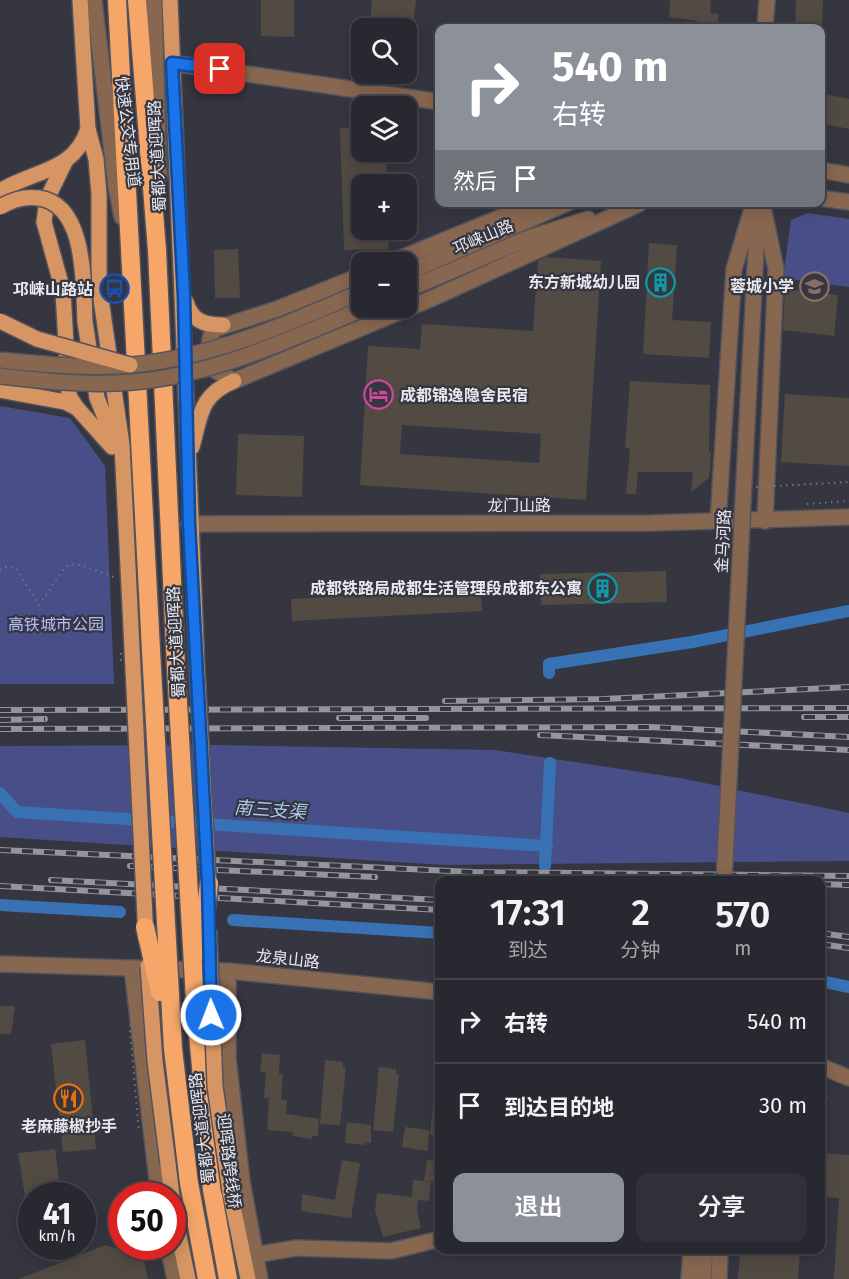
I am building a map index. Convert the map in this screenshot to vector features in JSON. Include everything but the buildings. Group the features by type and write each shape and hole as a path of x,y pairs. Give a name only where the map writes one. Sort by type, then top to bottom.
{"highway":[{"name":"蜀都大道迎晖路","path":"117,0 173,1049"},
{"name":"蜀都大道迎晖路","path":"137,0 157,250 176,668 198,1048"},
{"path":"195,1000 208,883"},
{"path":"145,927 173,1049 189,1183 207,1279"},
{"path":"198,1048 223,1156"},
{"name":"迎晖路跨线桥","path":"198,1048 212,1190 228,1279"},
{"path":"168,1164 173,1049"}],"main road":[{"path":"80,0 88,129 96,159 99,195 99,285 122,445 145,927 155,1061 170,1182"},
{"name":"蜀都大道迎晖路","path":"170,0 184,296 189,524 208,883 211,1015 223,1156 248,1279"},
{"path":"0,191 66,160 83,144 88,129"},
{"path":"66,160 47,198 44,222 63,291 69,396 120,456"},
{"path":"0,207 21,198 34,197 50,200 61,207 75,232 79,247 85,322 97,398 120,456 127,522"},
{"path":"184,296 190,313 198,320 208,325 223,325"},
{"path":"0,321 37,339 130,365"},
{"path":"187,465 207,399 213,391 234,381"},
{"path":"0,390 65,402 77,408"},
{"path":"184,1260 188,1279"}],"street":[{"name":"快速公交专用道","path":"94,0 114,165 132,268"},
{"name":"快速公交专用道","path":"154,0 159,167 157,250"},
{"path":"765,24 767,0"},
{"path":"172,63 435,101"},
{"path":"825,171 849,175"},
{"path":"825,199 849,202"},
{"path":"416,252 528,207"},
{"name":"邛崃山路","path":"417,268 558,207"},
{"name":"邛崃山路","path":"417,285 526,238 629,207"},
{"path":"351,279 277,309 223,325 210,335 212,363 223,376 234,381 443,293 633,207"},
{"path":"718,521 734,269 756,207"},
{"name":"金马河路","path":"724,876 758,207"},
{"path":"759,207 776,269 765,520"},
{"path":"0,360 73,365 130,365 231,345 351,296"},
{"path":"0,376 71,383 154,380 232,362 351,314"},
{"name":"龙门山路","path":"189,524 718,521 849,517"},
{"name":"龙泉山路","path":"0,964 228,971 435,992"},
{"path":"132,969 157,1182"},
{"path":"228,971 228,1058 242,1181 260,1279"},
{"path":"825,1068 849,1078"},
{"path":"255,1255 296,1248 391,1251 435,1240"},
{"path":"689,1279 691,1254"},
{"path":"704,1279 705,1254"},
{"path":"719,1279 720,1254"},
{"path":"171,1260 175,1279"}],"path":[{"path":"754,487 849,482"},
{"path":"802,504 849,501"},
{"path":"0,570 5,567 16,568 39,605 61,569 69,564 80,564 117,578"}],"green space":[{"path":"807,213 849,219 849,287 783,278 791,220"},
{"name":"高铁城市公园","path":"0,406 70,418 105,466 114,684 0,684"},
{"path":"215,745 495,750 680,778 849,813 849,861 444,865 0,837 0,746"}],"waterway":[{"path":"549,673 549,664 692,642 849,611"},
{"path":"545,866 550,763"},
{"name":"南三支渠","path":"0,793 17,812 547,846"},
{"path":"0,905 120,912"},
{"path":"233,920 435,933"},
{"path":"825,982 849,987"}],"railway":[{"path":"445,701 604,699 849,687"},
{"path":"0,710 849,708"},
{"path":"804,717 849,717"},
{"path":"339,718 426,718"},
{"path":"0,720 45,719"},
{"path":"0,729 650,727 849,737"},
{"path":"540,735 849,750"},
{"path":"0,850 473,872 849,876"},
{"path":"130,866 375,877"},
{"path":"51,880 435,900"},
{"path":"825,884 849,885"},
{"path":"0,886 435,910"},
{"path":"825,934 849,937"},
{"path":"825,945 849,948"}],"place":[{"name":"东方新城幼儿园","path":"661,282"},
{"name":"蓉城小学","path":"815,286"},
{"name":"邛崃山路站","path":"114,289"},
{"name":"成都锦逸隐舍民宿","path":"379,395"},
{"name":"成都铁路局成都生活管理段成都东公寓","path":"603,588"},
{"name":"老麻藤椒抄手","path":"69,1098"}],"route":[{"path":"211,1015 208,883 189,524 184,296 172,63 220,69"}]}
